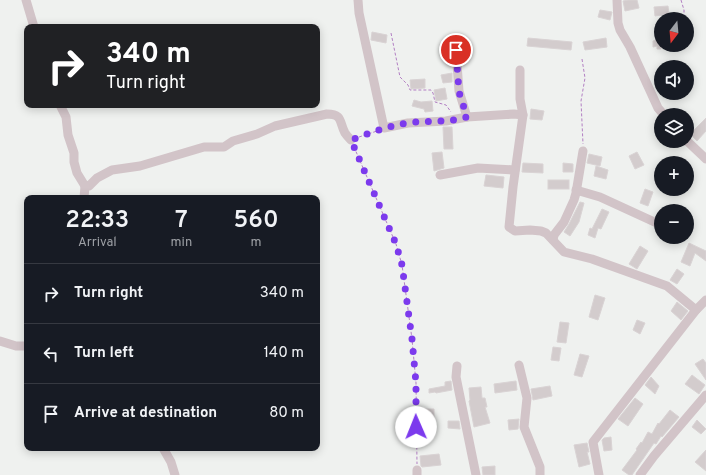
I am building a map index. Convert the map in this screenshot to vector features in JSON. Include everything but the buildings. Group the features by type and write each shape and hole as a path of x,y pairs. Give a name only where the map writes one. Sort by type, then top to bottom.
{"street":[{"path":"26,0 33,24"},
{"path":"358,0 359,13 384,128 408,123 454,120 467,117 514,114 523,115"},
{"path":"617,0 618,23 620,30 630,47 658,108"},
{"path":"456,50 459,92 467,117"},
{"path":"520,70 520,99 523,115 509,227 515,231 542,231 546,233 564,252 592,259 667,286 696,310"},
{"path":"62,108 66,117 68,135 74,153 74,162 77,173 85,186 84,195"},
{"path":"85,186 89,186 97,178 112,170 140,166 204,147 224,147 233,141 251,136 275,126 327,114 334,114 337,116 345,133 351,140"},
{"path":"694,148 706,159"},
{"path":"553,240 554,235 564,222 572,205 583,151"},
{"path":"440,175 478,168 515,170"},
{"path":"576,190 600,197 654,222"},
{"path":"599,475 593,442 696,310 706,300"},
{"path":"0,341 16,346 24,346"},
{"path":"519,365 527,398 524,427 540,467 540,475"},
{"path":"457,366 456,377 476,475"},
{"path":"640,475 654,456 706,395"},
{"path":"166,451 175,475"}],"path":[{"path":"681,0 684,12"},
{"path":"391,33 400,77 408,85 410,90 431,90 435,102 446,105 451,111 454,120"},
{"path":"582,60 585,78 581,101 583,151"},
{"path":"384,128 351,140 396,244 402,265 412,339 416,383 417,473"}],"route":[{"path":"416,427 416,383 412,339 402,265 396,244 351,140 384,128 408,123 446,121 467,117 459,92 456,50"}]}
